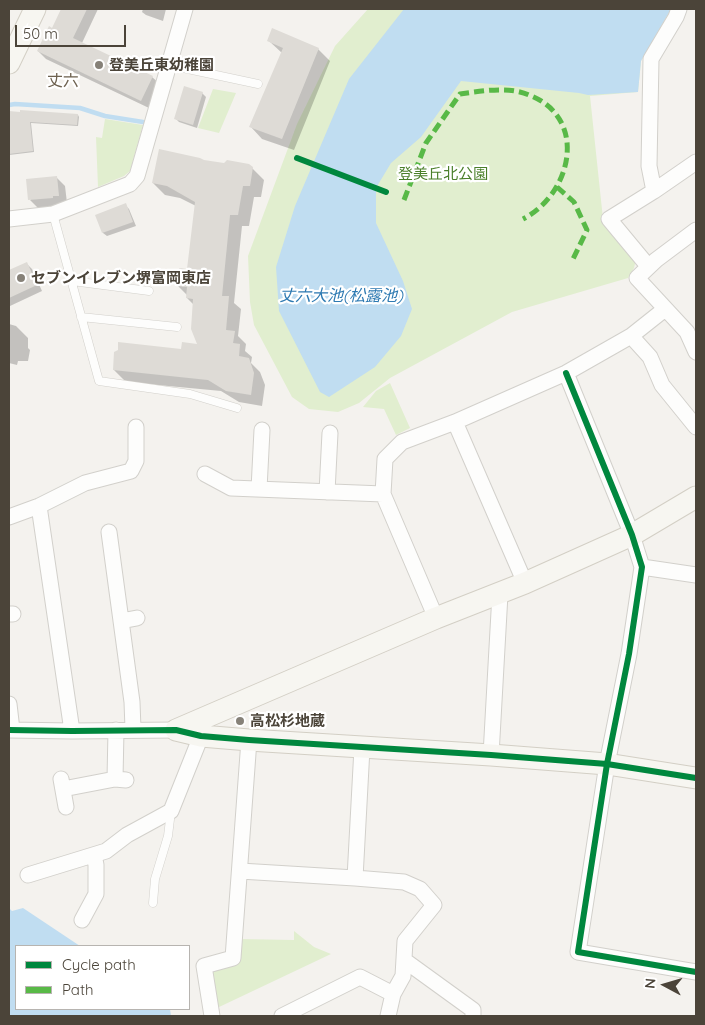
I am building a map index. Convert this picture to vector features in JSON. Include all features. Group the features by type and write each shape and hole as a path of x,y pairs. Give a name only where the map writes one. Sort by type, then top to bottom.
{"street":[{"path":"9,64 35,9"},
{"path":"9,220 53,214 130,184 137,176 186,9"},
{"path":"654,191 648,166 651,59 679,9"},
{"path":"648,266 609,219 696,162"},
{"path":"696,230 648,266 637,278 687,332 696,352"},
{"path":"436,618 383,494 385,459 402,442 455,422 566,373 631,336 665,309"},
{"path":"631,336 650,357 662,385 696,428"},
{"path":"566,373 632,535 642,567 629,654 607,764 578,952 696,972"},
{"path":"455,422 525,583"},
{"path":"9,517 39,506 86,484 131,471 136,461 136,427"},
{"path":"259,489 262,430"},
{"path":"327,492 330,433"},
{"path":"204,474 230,488 383,494"},
{"path":"176,730 436,618 500,594 632,535 696,496"},
{"path":"39,506 72,731"},
{"path":"126,545 110,540 132,702 133,729"},
{"path":"642,567 696,575"},
{"path":"491,755 500,594"},
{"path":"121,620 137,618"},
{"path":"9,704 10,730 176,730 200,736 249,740 607,764 696,778"},
{"path":"66,807 62,784 121,780 116,730"},
{"path":"28,875 106,851 127,835 171,811 200,736"},
{"path":"212,1016 204,966 233,958 249,740"},
{"path":"355,878 362,748"},
{"path":"82,920 96,894 94,855"},
{"path":"240,871 404,882 420,889 434,905 405,941 403,976 393,994 388,1016"},
{"path":"404,960 474,1010 473,1016"},
{"path":"282,1016 360,977 393,994"}],"lane":[{"path":"169,65 258,84"},
{"path":"53,214 99,381 190,394 237,408"},
{"path":"72,282 149,292"},
{"path":"81,316 177,327"},
{"path":"153,903 155,879 168,836 171,811"}],"green space":[{"name":"登美丘北公園","path":"368,9 671,9 641,61 638,92 590,96 603,219 636,259 634,268 628,278 512,312 390,378 359,403 338,412 309,409 292,397 254,325 250,302 248,256 297,124 335,46"},
{"path":"213,89 236,93 219,133 198,128"},
{"path":"105,119 143,125 130,171 124,176 98,187 96,137 102,138"},
{"path":"390,383 410,428 396,435 384,409 363,407 376,391"},
{"path":"294,931 314,947 331,954 217,1008 212,973 214,968 239,963 239,939 294,940"}],"water":[{"name":"丈六大池(松露池)","path":"404,9 671,9 641,61 638,92 588,95 461,81 421,137 391,163 376,188 376,223 403,281 412,309 401,336 375,367 329,397 320,392 279,311 276,267 295,206 349,79"},
{"path":"9,908 12,911 23,908 78,945 15,945 15,1010 170,1010 171,1016 9,1016"}],"building":[{"path":"61,9 87,9 73,38 153,76 141,101 37,51 49,26 52,28"},
{"path":"272,28 319,48 282,139 249,127 283,48 267,41"},
{"path":"184,86 203,92 193,125 174,119"},
{"path":"20,110 78,114 77,125 30,122 33,151 9,154 9,111 20,112"},
{"path":"159,149 204,160 224,163 227,160 249,164 253,167 250,186 243,186 238,215 230,215 222,296 229,296 226,330 235,331 233,343 240,344 239,356 249,358 254,373 251,395 226,391 208,380 113,370 114,352 118,350 118,342 181,349 182,342 197,344 191,329 193,299 186,298 187,287 177,286 179,268 187,269 195,202 167,186 152,183"},
{"path":"57,176 59,196 28,200 26,179"},
{"path":"126,203 133,222 102,233 95,215"},
{"name":"セブンイレブン堺富岡東店","path":"27,262 37,285 9,298 9,270"}],"waterway":[{"path":"9,105 80,108 105,116 143,122"}],"marked path":[{"path":"404,200 426,143 460,94 495,90 521,92 548,106 560,121 566,138 567,156 562,175 553,192 540,207 523,219"},
{"path":"557,187 574,202 587,230 573,259"}],"cycle path":[{"path":"297,158 386,192"},
{"path":"566,373 632,535 642,567 629,654 607,764 578,952 696,972"},
{"path":"9,730 176,730 201,736 249,740 607,764 696,778"}],"place":[{"name":"登美丘東幼稚園","path":"99,65"},
{"name":"セブンイレブン堺富岡東店","path":"21,278"},
{"name":"高松杉地蔵","path":"240,721"}],"district":[{"name":"丈六","path":"63,81"}]}
